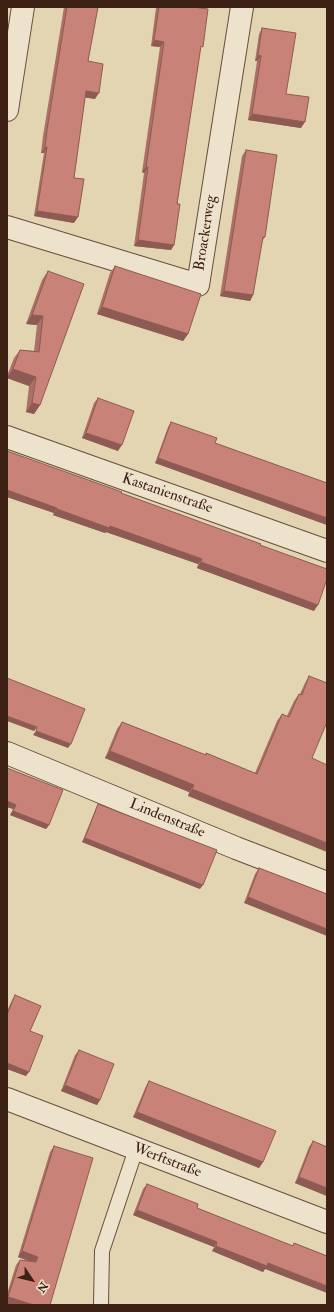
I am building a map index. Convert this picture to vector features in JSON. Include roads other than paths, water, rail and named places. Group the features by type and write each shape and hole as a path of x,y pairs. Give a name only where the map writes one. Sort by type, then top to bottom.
{"street":[{"path":"7,110 23,7"},
{"name":"Broackerweg","path":"7,226 198,286 242,7"},
{"name":"Kastanienstraße","path":"7,437 327,550"},
{"name":"Lindenstraße","path":"7,753 327,883"},
{"name":"Werftstraße","path":"7,1099 327,1222"}],"lane":[{"path":"101,1305 102,1251 136,1149"}]}
